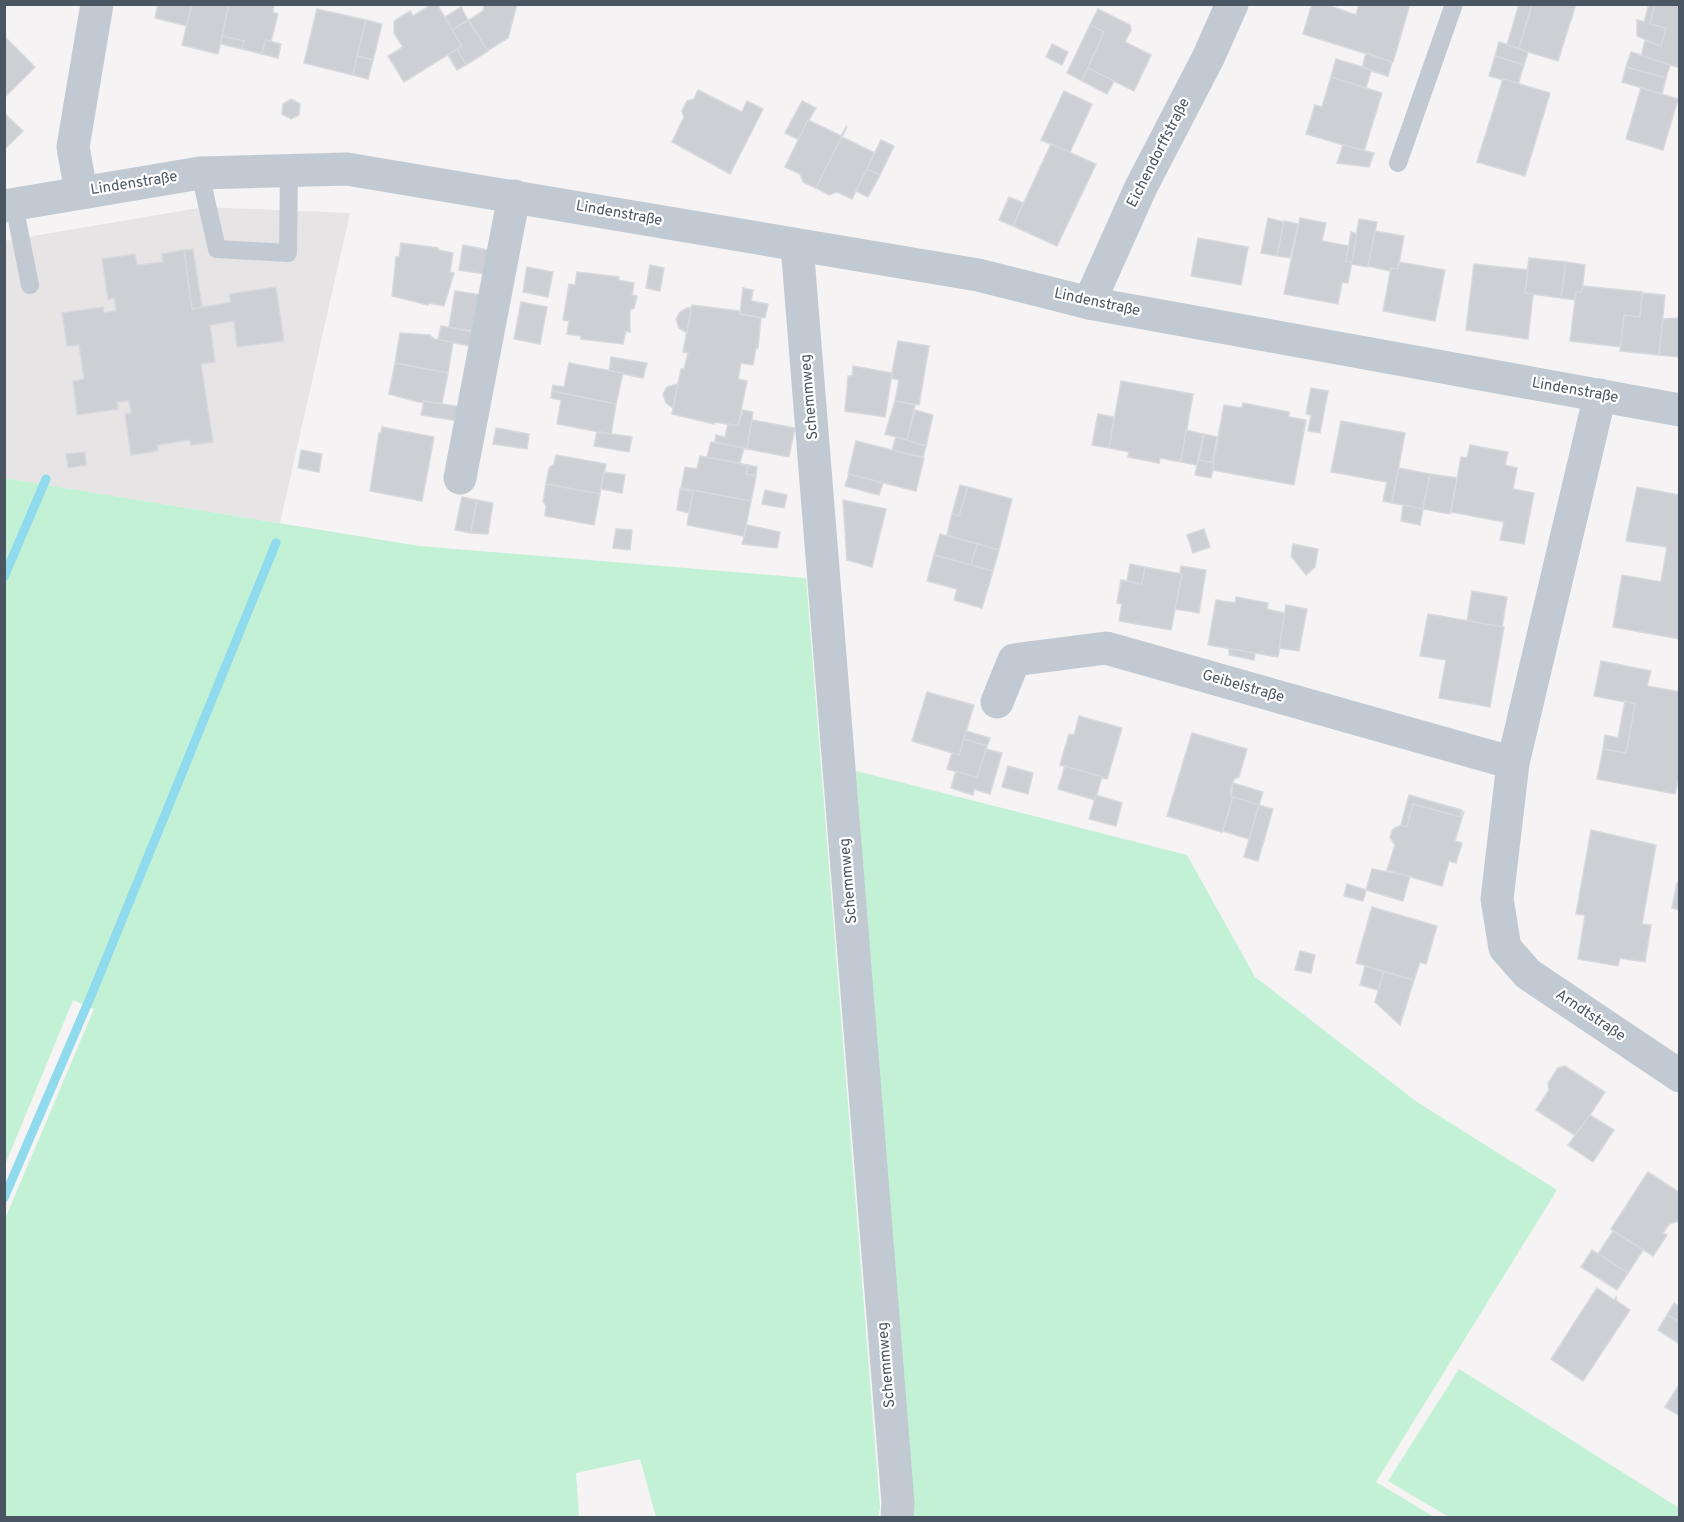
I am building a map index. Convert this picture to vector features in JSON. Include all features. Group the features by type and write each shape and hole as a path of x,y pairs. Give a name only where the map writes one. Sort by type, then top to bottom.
{"street":[{"path":"81,192 73,147 98,4"},
{"name":"Eichendorffstraße","path":"1089,303 1141,187 1208,58 1232,4"},
{"name":"Lindenstraße","path":"9,205 200,174 347,169 978,274 1089,303 1680,410"},
{"path":"460,478 514,196"},
{"name":"Schemmweg","path":"797,245 897,1479 897,1518"},
{"path":"1513,762 1600,395"},
{"name":"Geibelstraße","path":"997,702 1014,660 1106,648 1513,762"},
{"name":"Arndtstraße","path":"1513,762 1497,899 1505,948 1528,974 1680,1076"}],"lane":[{"path":"1398,163 1454,4"},
{"path":"200,174 217,249 288,253 289,171"},
{"path":"9,205 30,285"}],"shaded area":[{"path":"204,207 350,213 280,523 5,478 4,241"}],"green space":[{"path":"5,478 419,546 806,578 880,1508 878,1517 656,1517 640,1459 576,1473 579,1517 5,1517 5,1219 94,1009 73,1000 5,1165"},
{"path":"856,771 1187,855 1255,977 1417,1102 1557,1190 1376,1482 1434,1517 913,1517"},
{"path":"1459,1369 1679,1508 1679,1517 1449,1517 1388,1481"}],"building":[{"path":"158,4 192,4 187,26 155,18"},
{"path":"192,4 229,4 218,54 182,45"},
{"path":"229,4 274,4 273,12 278,14 271,41 265,40 262,54 242,49 244,41 222,36"},
{"path":"432,4 437,4 462,46 404,82 388,56 403,47 394,33 394,21 410,11 413,16"},
{"path":"485,4 517,4 508,38 487,51 469,20 483,11"},
{"path":"1312,4 1324,4 1356,15 1359,4 1410,4 1393,62 1303,34"},
{"path":"1519,4 1532,4 1519,48 1507,45"},
{"path":"1532,4 1576,4 1558,61 1519,49"},
{"path":"1649,4 1655,4 1650,24 1666,28 1661,46 1637,36 1637,20 1644,22"},
{"path":"1655,4 1680,5 1680,68 1641,56 1645,41 1661,46 1666,28 1650,24"},
{"path":"461,7 468,20 452,30 445,17"},
{"path":"317,9 366,20 353,75 304,63"},
{"path":"1098,9 1130,25 1131,30 1125,42 1151,55 1134,91 1087,68 1104,32 1090,25"},
{"path":"366,20 382,24 373,60 357,56"},
{"path":"468,20 488,51 466,65 457,49 462,46 452,30"},
{"path":"1090,25 1104,32 1082,81 1067,73"},
{"path":"222,36 244,41 242,49 221,44"},
{"path":"6,38 35,67 4,98 4,39"},
{"path":"265,40 281,44 278,58 262,54"},
{"path":"1499,42 1528,52 1524,65 1495,56"},
{"path":"1052,44 1068,52 1062,65 1046,57"},
{"path":"457,49 466,65 457,70 448,55"},
{"path":"1631,52 1670,65 1666,78 1626,67"},
{"path":"1366,53 1392,62 1388,76 1362,68"},
{"path":"357,56 373,60 368,79 353,75"},
{"path":"1495,56 1524,65 1518,84 1489,76"},
{"path":"1336,59 1388,76 1371,71 1366,88 1331,77"},
{"path":"1626,67 1666,78 1662,94 1622,82"},
{"path":"1088,68 1114,81 1107,94 1082,81"},
{"path":"1331,77 1382,93 1364,151 1306,134 1315,105 1322,107"},
{"path":"1503,79 1550,93 1525,176 1477,162"},
{"path":"1641,88 1678,99 1663,150 1626,139"},
{"path":"698,90 742,112 747,101 763,109 730,174 672,142 684,117 682,111 687,101 694,99"},
{"path":"1064,91 1092,104 1070,152 1041,140"},
{"path":"291,99 300,104 299,115 291,119 282,114 283,104"},
{"path":"802,101 816,108 798,139 785,133"},
{"path":"4,113 23,131 4,150"},
{"path":"808,120 841,136 847,126 816,188 803,182 800,174 785,167"},
{"path":"847,126 842,137 875,153 852,199 837,192 829,195 816,188"},
{"path":"881,140 894,146 880,175 867,169"},
{"path":"1051,144 1096,164 1057,246 1013,226"},
{"path":"1343,145 1374,153 1369,167 1337,163"},
{"path":"867,169 880,175 868,197 856,191"},
{"path":"1009,197 1023,203 1013,226 999,220"},
{"path":"1268,218 1284,222 1277,256 1261,253"},
{"path":"1300,218 1326,223 1322,241 1349,246 1346,261 1352,262 1348,283 1342,282 1338,304 1284,294"},
{"path":"1359,219 1377,222 1368,267 1351,264"},
{"path":"1284,221 1298,224 1290,258 1277,256"},
{"path":"1375,231 1404,236 1398,269 1391,268 1390,271 1368,266"},
{"path":"1351,232 1357,234 1352,262 1346,261"},
{"path":"1198,238 1248,247 1241,285 1191,276"},
{"path":"401,243 438,248 438,250 453,253 450,272 454,273 444,306 428,303 428,305 392,296 396,257 399,257"},
{"path":"463,245 489,250 485,274 459,270"},
{"path":"193,249 202,307 192,309 184,250"},
{"path":"184,250 192,309 231,302 229,294 276,287 284,341 237,347 234,321 210,325 215,362 201,364 213,442 191,445 190,440 157,445 158,451 131,455 125,414 131,413 129,401 117,402 118,409 77,415 73,381 84,379 79,345 67,346 62,313 103,307 104,313 116,311 114,298 108,300 102,259 135,254 137,265 163,262 162,254"},
{"path":"1529,258 1566,262 1561,298 1525,293"},
{"path":"1399,262 1445,270 1435,321 1383,311 1391,268 1398,269"},
{"path":"1566,262 1585,265 1582,292 1576,292 1575,300 1561,298"},
{"path":"1474,264 1528,270 1525,293 1533,294 1528,339 1466,330"},
{"path":"650,265 664,268 660,291 646,288"},
{"path":"527,267 553,272 548,297 523,292"},
{"path":"577,272 619,277 618,280 634,283 632,295 637,296 634,308 630,310 630,332 626,331 623,344 581,339 581,336 567,334 569,321 563,320 569,284 575,285"},
{"path":"1583,286 1642,292 1640,317 1624,315 1621,347 1570,341 1576,292 1582,292"},
{"path":"743,288 753,290 751,301 768,304 765,318 740,314"},
{"path":"455,291 481,295 475,331 449,327"},
{"path":"1642,293 1665,295 1659,355 1620,351 1624,315 1640,317"},
{"path":"521,302 547,307 540,344 514,339"},
{"path":"692,305 739,311 740,314 761,318 758,348 756,348 753,365 741,363 738,379 747,381 738,426 714,422 714,424 672,414 681,369 684,369 688,353 683,352"},
{"path":"691,308 687,333 679,328 676,319 680,312"},
{"path":"1680,318 1680,357 1659,355 1663,319"},
{"path":"441,326 478,333 476,347 438,340"},
{"path":"400,333 430,335 434,339 453,342 448,373 395,363"},
{"path":"898,341 929,346 919,405 895,401 899,380 891,378"},
{"path":"611,357 647,363 643,378 609,371"},
{"path":"395,363 448,373 442,403 418,402 389,394"},
{"path":"569,363 623,373 616,404 552,391 553,385 564,387"},
{"path":"853,366 892,373 885,417 845,411 848,376 852,376"},
{"path":"1121,381 1193,394 1181,462 1160,458 1159,463 1128,457 1129,452 1109,448"},
{"path":"678,384 673,408 666,403 663,394 667,387"},
{"path":"1311,388 1328,391 1320,433 1308,431 1311,415 1306,414"},
{"path":"552,391 616,404 611,434 557,424 561,400 551,398"},
{"path":"424,401 461,407 458,421 421,415"},
{"path":"895,401 915,405 907,440 885,434"},
{"path":"1243,403 1289,412 1289,417 1306,420 1294,485 1212,470 1224,405 1242,408"},
{"path":"743,410 753,412 747,449 715,442 716,435 725,437 728,424 738,426"},
{"path":"915,410 933,415 926,446 907,441"},
{"path":"1098,414 1114,417 1109,448 1092,445"},
{"path":"752,420 795,428 789,457 747,449"},
{"path":"1341,421 1405,433 1392,503 1383,501 1387,482 1331,472"},
{"path":"382,427 434,437 422,501 370,491 379,433"},
{"path":"496,428 529,434 527,449 493,444"},
{"path":"1186,430 1203,434 1197,465 1181,462"},
{"path":"597,432 632,437 629,452 594,446"},
{"path":"1204,434 1217,437 1212,463 1199,460"},
{"path":"896,437 926,446 923,457 892,450"},
{"path":"856,441 924,458 916,491 848,474"},
{"path":"711,442 744,448 740,463 707,457"},
{"path":"1470,445 1508,452 1505,465 1517,468 1513,489 1534,493 1524,544 1500,540 1504,522 1451,512 1461,457 1467,458"},
{"path":"301,450 322,454 319,472 298,468"},
{"path":"85,452 86,465 68,468 66,454"},
{"path":"556,455 606,464 600,494 546,484 549,468 554,464"},
{"path":"700,456 748,465 746,474 756,476 751,501 681,488 685,467 697,469"},
{"path":"1198,460 1214,463 1211,478 1195,475"},
{"path":"748,465 757,467 756,476 746,474"},
{"path":"1399,468 1430,474 1423,509 1392,503"},
{"path":"604,472 625,475 622,493 601,489"},
{"path":"849,474 883,483 879,495 845,486"},
{"path":"1430,474 1457,478 1450,514 1423,509"},
{"path":"546,484 600,494 594,525 545,516 546,506 543,501"},
{"path":"960,485 968,487 959,516 952,514"},
{"path":"968,487 1012,499 999,550 947,535 952,514 959,516"},
{"path":"1637,487 1680,495 1680,639 1613,627 1622,575 1661,582 1667,547 1626,541"},
{"path":"681,488 751,501 744,536 687,525 693,492"},
{"path":"680,489 693,492 689,513 677,510"},
{"path":"765,490 787,495 784,508 762,504"},
{"path":"462,497 477,500 471,533 455,530"},
{"path":"477,500 493,503 488,534 471,533"},
{"path":"843,500 886,509 872,567 847,560"},
{"path":"1403,505 1423,509 1420,525 1401,521"},
{"path":"747,525 780,532 777,548 742,544"},
{"path":"616,529 632,530 630,550 613,548"},
{"path":"1204,529 1210,547 1193,553 1187,535"},
{"path":"940,534 977,544 971,565 934,555"},
{"path":"977,544 999,550 993,571 971,565"},
{"path":"1293,544 1318,549 1315,567 1306,575 1291,556"},
{"path":"934,555 993,571 982,608 954,600 957,589 927,581"},
{"path":"1130,564 1145,567 1142,584 1127,581"},
{"path":"1181,566 1206,570 1199,613 1175,609"},
{"path":"1145,567 1182,574 1171,630 1119,621 1122,604 1117,603 1121,580 1142,584"},
{"path":"1472,591 1507,597 1502,627 1467,621"},
{"path":"1236,597 1268,603 1267,609 1285,613 1278,657 1208,645 1216,600 1235,603"},
{"path":"1286,605 1307,609 1299,651 1279,648"},
{"path":"1428,614 1504,627 1490,707 1439,698 1446,660 1420,656"},
{"path":"1229,649 1255,653 1254,660 1229,655"},
{"path":"1601,661 1651,671 1647,686 1680,692 1680,771 1675,794 1597,779 1603,749 1626,753 1635,704 1594,696"},
{"path":"927,692 974,705 959,755 912,741"},
{"path":"1625,701 1635,704 1626,753 1603,749 1605,735 1618,738"},
{"path":"1079,716 1122,728 1107,779 1060,765 1069,734 1074,735"},
{"path":"966,731 990,738 987,746 964,739"},
{"path":"1192,733 1247,749 1239,777 1234,779 1230,791 1233,797 1222,832 1167,816"},
{"path":"964,739 987,746 977,778 947,769 952,753 959,755"},
{"path":"986,749 1002,753 990,794 974,789 973,795 951,788 956,771 977,778"},
{"path":"1008,766 1033,773 1028,794 1002,787"},
{"path":"1065,766 1102,777 1095,800 1058,789"},
{"path":"1233,783 1263,792 1259,805 1231,797"},
{"path":"1096,795 1122,803 1116,826 1089,819"},
{"path":"1409,795 1462,810 1460,817 1413,804 1407,827 1401,825"},
{"path":"1233,797 1259,805 1249,839 1223,831"},
{"path":"1413,804 1460,817 1464,811 1455,841 1462,843 1456,863 1449,861 1442,886 1387,870 1395,845 1390,837 1393,829 1401,825 1407,827"},
{"path":"1259,805 1273,809 1258,861 1244,857"},
{"path":"1591,830 1656,845 1642,924 1651,925 1645,962 1620,958 1618,966 1578,959 1585,915 1576,914"},
{"path":"1372,869 1410,876 1403,901 1366,890"},
{"path":"1677,883 1680,884 1680,910 1672,908"},
{"path":"1347,884 1366,890 1363,901 1344,896"},
{"path":"1372,907 1437,926 1426,964 1420,962 1414,980 1356,963"},
{"path":"1300,951 1315,955 1311,973 1295,970"},
{"path":"1365,966 1384,972 1378,990 1360,985"},
{"path":"1384,972 1414,980 1400,1025 1375,1002"},
{"path":"1565,1066 1605,1092 1576,1136 1536,1110 1549,1090 1548,1083 1558,1068"},
{"path":"1590,1115 1614,1130 1593,1162 1568,1145"},
{"path":"1648,1172 1680,1193 1680,1221 1669,1224 1663,1233 1667,1235 1653,1256 1611,1229"},
{"path":"1613,1231 1643,1250 1628,1273 1598,1254"},
{"path":"1592,1250 1628,1273 1617,1290 1581,1267"},
{"path":"1597,1288 1614,1300 1616,1297 1617,1301 1630,1310 1583,1381 1551,1359"},
{"path":"1674,1303 1680,1307 1680,1322 1667,1315"},
{"path":"1667,1315 1680,1322 1678,1343 1658,1330"},
{"path":"1680,1383 1680,1416 1665,1407"}],"waterway":[{"path":"4,577 46,479"},
{"path":"4,1198 93,991 276,543"}]}
